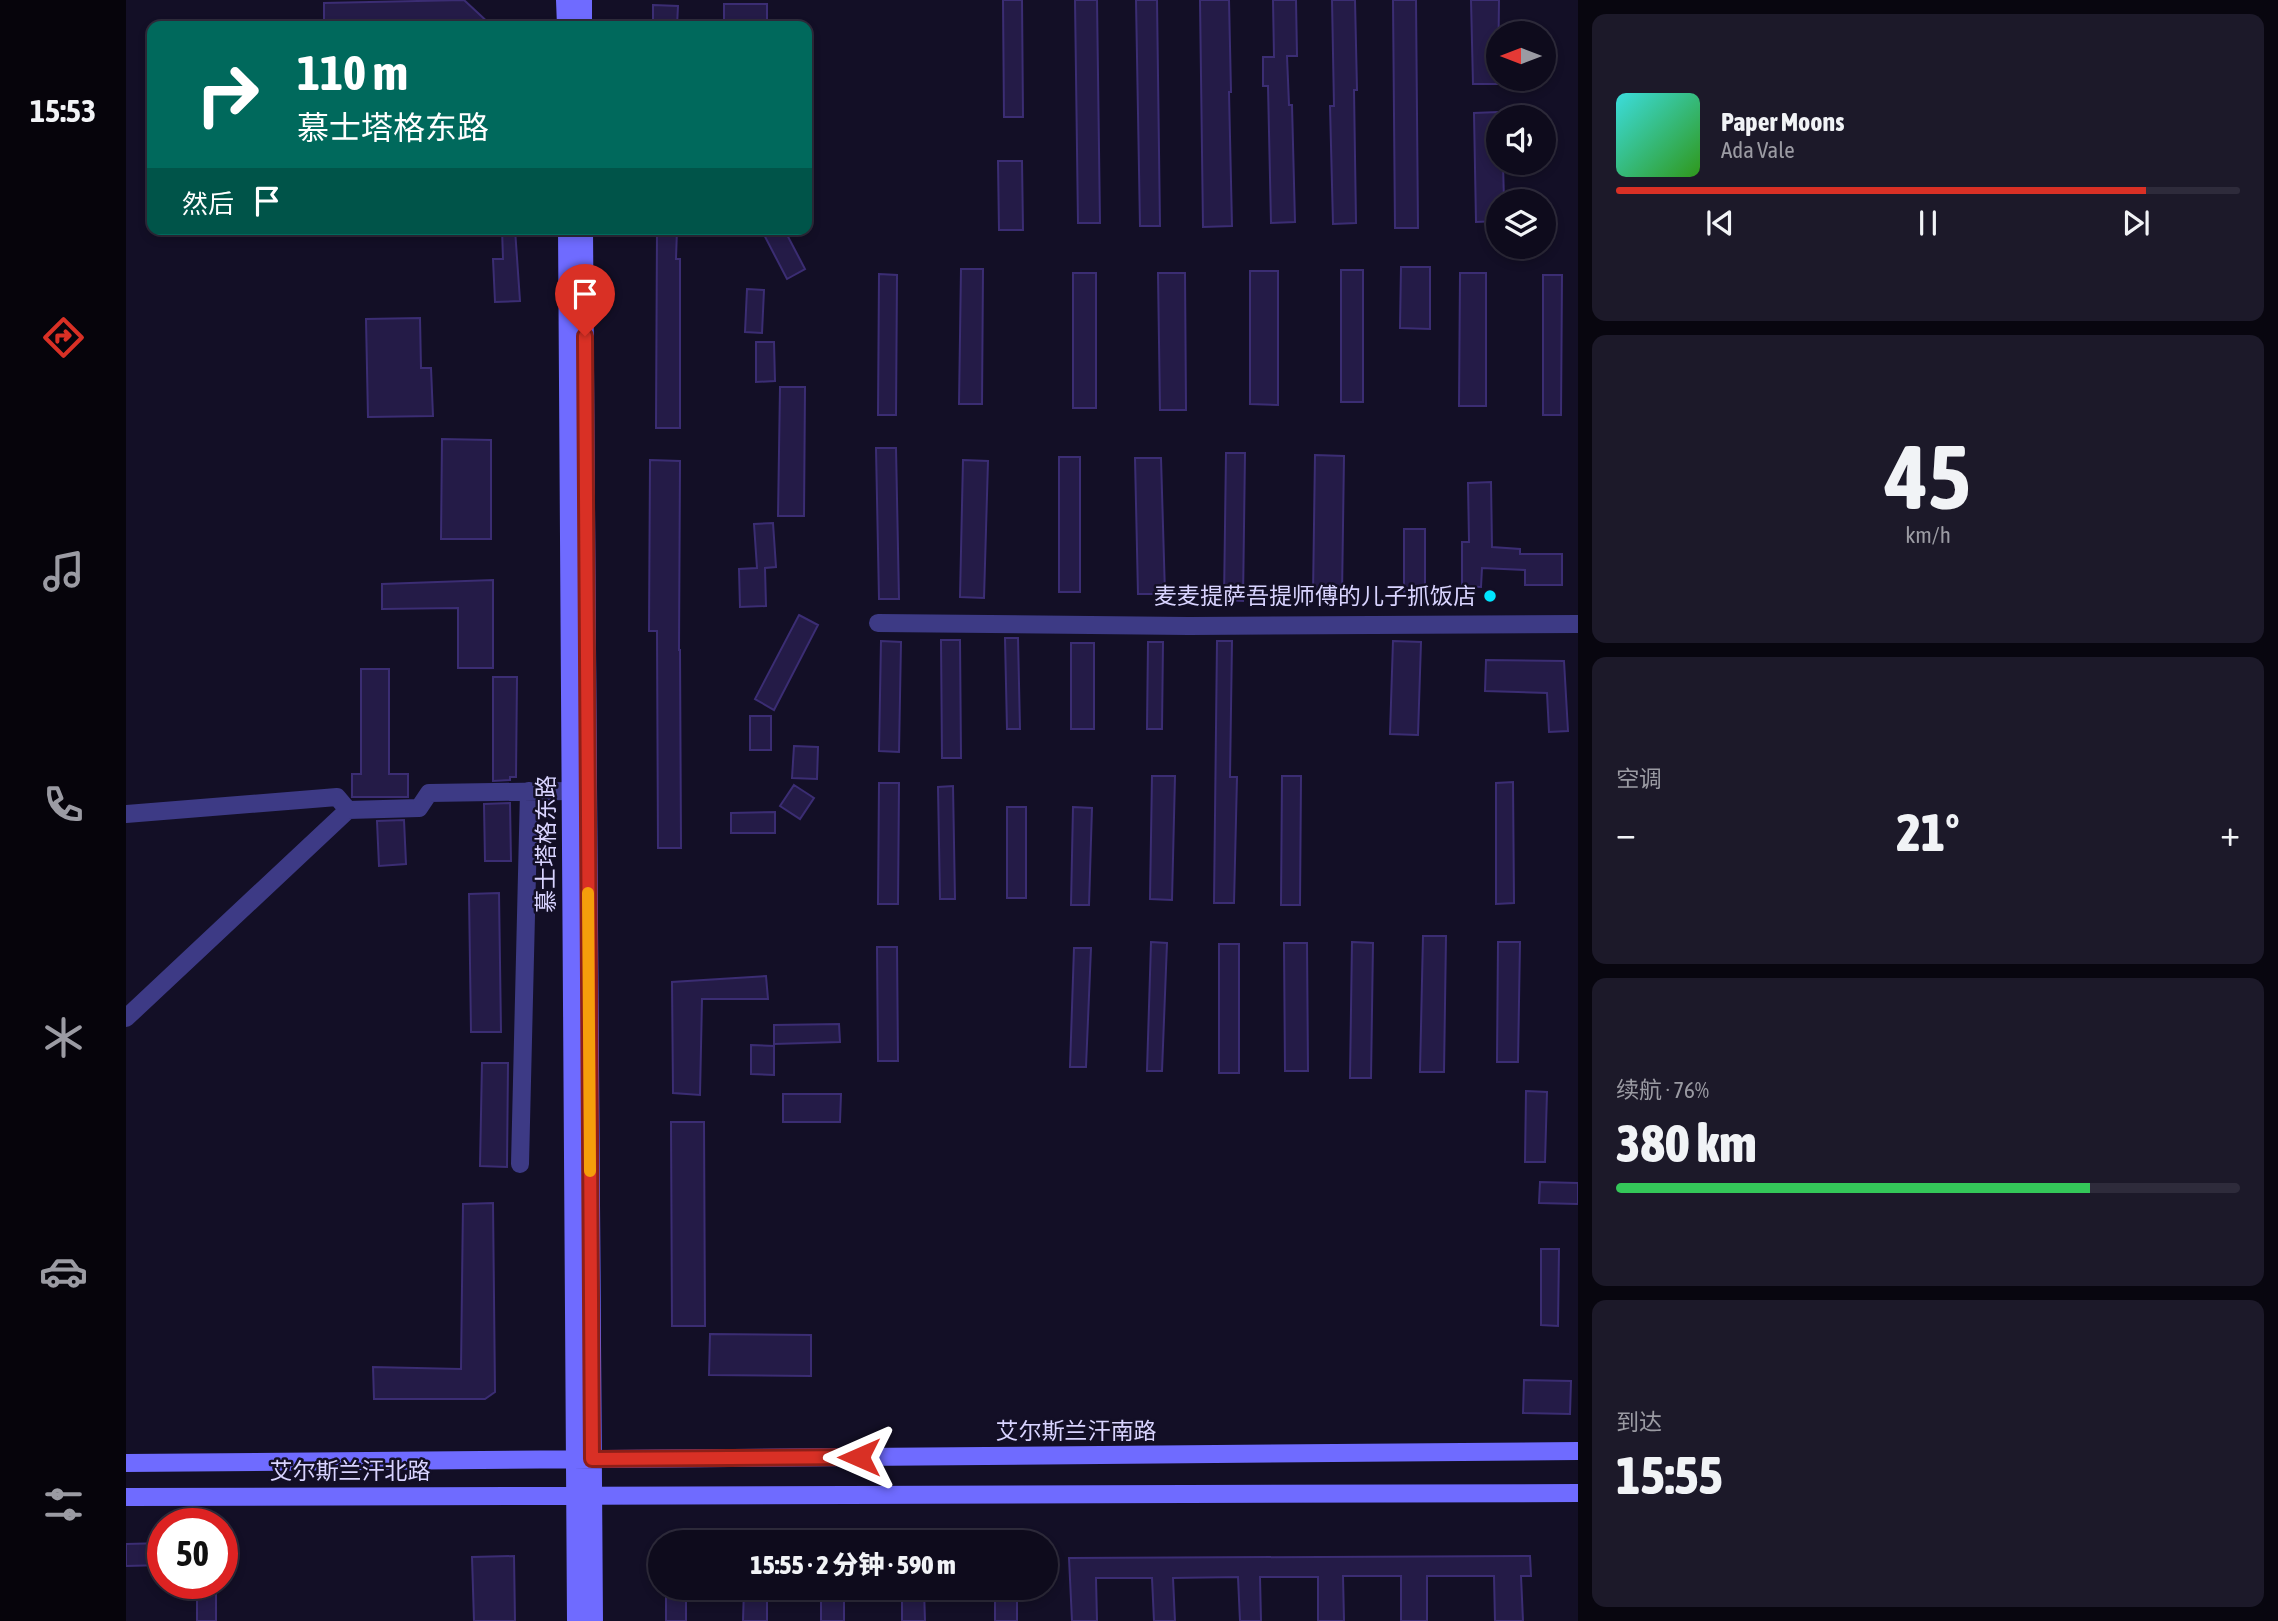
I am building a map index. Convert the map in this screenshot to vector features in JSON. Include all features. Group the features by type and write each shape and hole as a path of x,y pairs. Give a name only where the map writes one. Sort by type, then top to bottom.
{"main road":[{"path":"565,0 566,21"},
{"path":"583,0 583,21"},
{"name":"慕士塔格东路","path":"567,235 570,790 583,1459"},
{"name":"慕士塔格东路","path":"583,1459 584,235"},
{"name":"艾尔斯兰汗南路","path":"583,1459 1578,1451"},
{"path":"583,1459 593,1495 594,1621"},
{"path":"576,1621 575,1495 583,1459"},
{"name":"艾尔斯兰汗北路","path":"126,1463 583,1459"},
{"path":"575,1495 1578,1493"},
{"name":"艾尔斯兰汗北路","path":"126,1497 575,1495"}],"street":[{"path":"878,623 1175,626 1578,624"},
{"path":"520,1164 529,790"},
{"path":"126,1018 348,810 419,808 429,793 570,790"},
{"path":"126,814 337,797 348,810"}],"building":[{"path":"464,0 487,21 324,21 324,3"},
{"path":"1003,0 1022,0 1023,117 1004,117"},
{"path":"1075,0 1097,0 1100,223 1078,223"},
{"path":"1136,0 1157,0 1160,226 1140,226"},
{"path":"1200,0 1229,0 1232,226 1203,227"},
{"path":"1273,0 1296,0 1297,56 1287,56 1289,105 1292,105 1295,222 1271,223 1268,86 1263,86 1263,57 1274,57"},
{"path":"1332,0 1355,0 1356,223 1333,224 1330,106 1334,106"},
{"path":"1393,0 1416,0 1418,228 1395,228"},
{"path":"1471,0 1499,0 1499,21 1486,21 1486,84 1473,84"},
{"path":"724,4 767,4 767,21 724,21"},
{"path":"653,5 678,6 677,21 653,21"},
{"path":"1486,112 1486,175 1503,175 1504,189 1486,189 1486,222 1476,222 1474,113"},
{"path":"998,161 1022,161 1023,230 999,230"},
{"path":"502,235 515,235 520,301 495,302 493,259 503,259"},
{"path":"657,235 677,235 676,259 680,259 680,428 656,428"},
{"path":"764,235 787,235 805,269 787,279"},
{"path":"1401,267 1430,267 1430,329 1400,328"},
{"path":"961,269 983,269 982,404 959,404"},
{"path":"1341,270 1363,270 1363,402 1341,402"},
{"path":"1250,271 1278,271 1278,405 1250,404"},
{"path":"1073,273 1096,273 1096,408 1073,408"},
{"path":"1158,273 1185,273 1186,410 1160,410"},
{"path":"1460,273 1486,273 1486,406 1459,406"},
{"path":"879,274 897,275 896,415 878,415"},
{"path":"1543,275 1562,275 1561,415 1543,415"},
{"path":"747,289 764,290 762,333 745,332"},
{"path":"420,318 421,368 431,368 433,416 368,417 366,319"},
{"path":"756,342 774,342 775,381 756,382"},
{"path":"780,387 805,387 804,516 778,516"},
{"path":"442,439 491,440 491,539 441,539"},
{"path":"876,448 896,448 899,599 879,599"},
{"path":"1226,453 1245,453 1243,601 1224,600"},
{"path":"1315,455 1344,456 1342,595 1313,595"},
{"path":"1059,457 1080,457 1080,592 1059,592"},
{"path":"1135,458 1161,458 1165,594 1138,594"},
{"path":"650,460 680,461 681,848 658,848 657,631 649,631"},
{"path":"963,460 988,461 984,598 960,597"},
{"path":"1491,482 1492,547 1520,549 1520,554 1562,554 1562,585 1525,585 1525,570 1482,568 1481,587 1462,586 1462,542 1469,542 1468,483"},
{"path":"773,523 776,567 765,568 766,606 740,607 739,569 757,568 754,524"},
{"path":"1404,529 1425,529 1425,595 1404,595"},
{"path":"493,580 493,668 458,668 458,608 382,609 382,584"},
{"path":"799,615 818,625 774,710 755,699"},
{"path":"1005,638 1018,638 1020,729 1007,729"},
{"path":"941,640 960,640 961,758 942,758"},
{"path":"881,641 901,642 899,752 879,751"},
{"path":"1217,641 1232,641 1230,777 1237,777 1234,903 1214,903"},
{"path":"1393,641 1421,642 1418,735 1390,734"},
{"path":"1148,642 1163,642 1162,729 1147,729"},
{"path":"1071,643 1094,643 1094,729 1071,729"},
{"path":"1486,660 1564,661 1568,731 1549,732 1547,693 1485,691"},
{"path":"361,669 389,669 389,774 408,774 408,797 352,797 352,774 361,774"},
{"path":"493,677 517,677 516,777 510,777 510,780 493,781"},
{"path":"750,716 771,716 771,750 750,750"},
{"path":"794,746 818,747 817,779 792,778"},
{"path":"1152,776 1175,776 1172,900 1150,899"},
{"path":"1282,776 1301,776 1300,905 1281,905"},
{"path":"1513,782 1514,903 1496,904 1496,783"},
{"path":"879,783 899,783 898,904 878,904"},
{"path":"794,785 814,798 800,819 780,806"},
{"path":"953,786 955,899 940,899 938,787"},
{"path":"510,803 511,861 485,861 484,804"},
{"path":"1007,807 1026,807 1026,898 1007,898"},
{"path":"1073,807 1092,808 1089,905 1071,905"},
{"path":"775,812 775,833 731,833 731,813"},
{"path":"404,820 406,864 379,866 377,821"},
{"path":"499,893 501,1032 471,1032 469,894"},
{"path":"1423,936 1446,936 1444,1072 1420,1072"},
{"path":"1151,942 1167,943 1162,1071 1147,1071"},
{"path":"1352,942 1373,943 1371,1078 1350,1078"},
{"path":"1498,942 1520,942 1518,1062 1497,1062"},
{"path":"1284,943 1307,943 1308,1071 1285,1071"},
{"path":"1219,944 1239,944 1239,1073 1219,1073"},
{"path":"877,947 897,947 898,1061 878,1061"},
{"path":"1074,948 1091,948 1086,1067 1070,1067"},
{"path":"766,976 768,999 702,999 700,1095 673,1093 672,982"},
{"path":"839,1024 840,1042 774,1044 774,1025"},
{"path":"751,1045 774,1046 774,1075 751,1074"},
{"path":"482,1063 508,1063 507,1167 480,1166"},
{"path":"1526,1091 1547,1092 1545,1162 1525,1162"},
{"path":"783,1094 841,1094 840,1122 783,1122"},
{"path":"671,1122 704,1122 705,1326 672,1326"},
{"path":"1540,1182 1578,1183 1578,1204 1539,1203"},
{"path":"493,1203 495,1392 485,1399 374,1399 373,1367 461,1369 463,1204"},
{"path":"1541,1249 1559,1249 1558,1326 1541,1325"},
{"path":"710,1334 811,1335 811,1376 709,1375"},
{"path":"1524,1380 1571,1381 1570,1414 1523,1413"},
{"path":"147,1543 147,1565 126,1566 126,1544"},
{"path":"514,1556 515,1621 474,1621 472,1557"},
{"path":"1530,1556 1531,1576 1521,1576 1523,1621 1495,1621 1494,1576 1427,1576 1427,1621 1401,1621 1401,1576 1343,1576 1344,1621 1318,1621 1318,1577 1260,1577 1261,1621 1240,1621 1238,1577 1173,1578 1175,1621 1154,1621 1152,1578 1096,1578 1097,1621 1072,1621 1069,1558"},
{"path":"197,1599 216,1599 216,1621 197,1621"},
{"path":"666,1600 686,1600 686,1621 666,1621"},
{"path":"744,1600 767,1600 767,1621 743,1621"},
{"path":"821,1600 844,1600 844,1621 821,1621"},
{"path":"902,1600 924,1600 925,1621 902,1621"},
{"path":"995,1600 1017,1600 1017,1621 995,1621"}],"slow traffic":[{"path":"588,893 590,1171"}],"place":[{"name":"麦麦提萨吾提师傅的儿子抓饭店","path":"1490,596"}],"route":[{"path":"585,336 592,1459 859,1457"}]}
